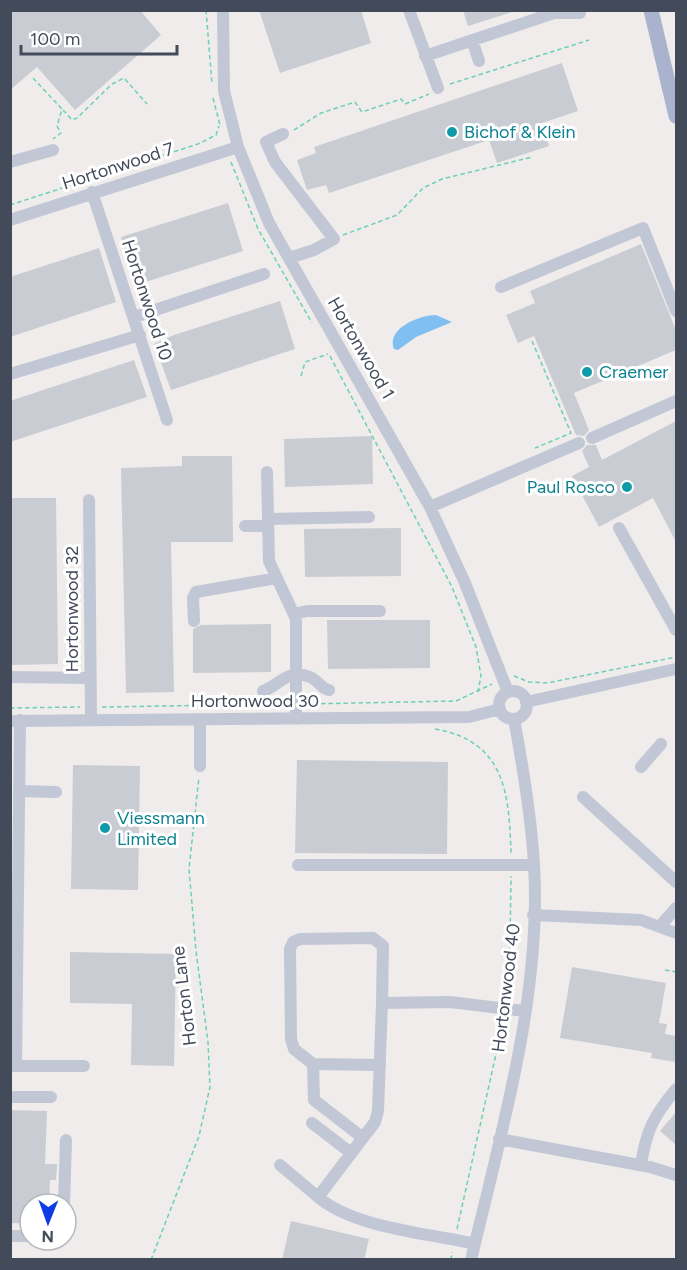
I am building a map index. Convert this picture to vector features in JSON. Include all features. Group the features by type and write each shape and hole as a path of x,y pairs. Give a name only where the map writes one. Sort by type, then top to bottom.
{"main road":[{"path":"651,10 676,117"}],"street":[{"name":"Hortonwood 1","path":"223,10 224,91 237,147 269,223 430,507 465,583 508,692"},
{"path":"409,10 438,88"},
{"path":"425,56 554,13 580,14"},
{"path":"472,40 479,61"},
{"path":"283,134 266,142 275,162 334,239 314,250 289,258"},
{"path":"10,162 53,145"},
{"name":"Hortonwood 7","path":"10,220 237,147"},
{"name":"Hortonwood 10","path":"92,192 167,420"},
{"path":"501,287 643,228 676,310"},
{"path":"134,317 264,274"},
{"path":"10,374 140,335"},
{"path":"592,438 676,401"},
{"path":"430,507 579,443"},
{"path":"267,472 268,561 277,578 291,591 296,620 296,719"},
{"name":"Hortonwood 32","path":"89,500 91,713"},
{"path":"245,526 369,517"},
{"path":"619,528 676,630"},
{"path":"194,621 193,598 196,591 277,578"},
{"path":"294,614 307,611 380,611"},
{"path":"526,702 676,669"},
{"path":"263,691 274,687 279,679 287,675 309,676 325,690 329,690"},
{"path":"10,677 90,678"},
{"path":"508,692 517,692 526,702 523,715 514,719 503,715 500,709 500,701 508,692"},
{"name":"Hortonwood 30","path":"15,720 91,713 200,719 469,717 500,709"},
{"path":"200,719 200,766"},
{"name":"Hortonwood 40","path":"471,1260 499,1139 524,1011 532,948 534,865 525,778 514,719"},
{"path":"15,720 19,790 14,1066 84,1066"},
{"path":"641,767 661,744"},
{"path":"19,790 56,792"},
{"path":"583,797 676,882"},
{"path":"298,865 534,865"},
{"path":"661,925 676,908"},
{"path":"533,915 641,920 661,925 676,933"},
{"path":"318,1197 375,1122 378,1112 380,1065 382,1003 383,946 373,938 300,939 292,942 290,949 291,1044 313,1064 380,1065"},
{"path":"382,1003 450,1002 524,1011"},
{"path":"313,1064 314,1100 363,1138"},
{"path":"641,1165 645,1137 655,1115 676,1089"},
{"path":"10,1097 51,1097"},
{"path":"312,1123 351,1153"},
{"path":"499,1139 641,1165 671,1172 676,1176"},
{"path":"64,1192 66,1140"},
{"path":"280,1165 318,1197 349,1217 475,1244"}],"path":[{"path":"33,78 72,120 77,118 112,84 124,78 147,104"},
{"path":"53,145 61,133 57,126 62,109"},
{"path":"10,204 198,144 216,135 220,124"},
{"path":"334,239 397,215 423,188 442,179 532,157"},
{"path":"528,452 571,433 532,341"},
{"path":"301,376 305,362 329,354"},
{"path":"517,675 529,682 547,683 676,657"},
{"path":"316,704 456,700 491,684"},
{"path":"10,708 91,713 282,704"},
{"path":"434,724 435,729 464,738 484,754 500,772 506,789 511,866 510,944 496,1054 451,1260"},
{"name":"Horton Lane","path":"152,1260 199,1136 210,1088 208,1042 196,951 189,869 200,766"},
{"path":"665,970 676,972"}],"water":[{"path":"436,315 452,322 416,337 398,350 394,349 395,335 406,324 422,317"}],"building":[{"path":"10,10 140,10 161,35 75,110 37,67 10,90"},
{"path":"259,10 361,10 371,43 280,73"},
{"path":"463,10 512,10 512,12 468,26"},
{"name":"Bichof & Klein","path":"562,63 578,111 542,123 549,146 497,163 489,140 329,193 326,185 307,190 297,160 316,153 314,147"},
{"path":"228,203 243,251 136,285 121,237"},
{"name":"Craemer","path":"641,244 676,330 676,350 574,393 589,430 584,436 576,435 534,336 518,343 506,315 535,303 530,291"},
{"path":"99,248 116,302 10,337 10,277"},
{"path":"280,301 295,349 171,390 154,344 174,335"},
{"path":"134,360 147,397 10,442 10,401"},
{"name":"Paul Rosco","path":"676,421 676,542 653,498 599,527 572,476 589,467 582,451 587,445 596,445 602,460"},
{"path":"372,436 373,484 285,487 284,439"},
{"path":"182,456 232,456 233,542 171,542 174,692 126,693 121,468 182,466"},
{"path":"10,498 56,498 58,664 10,665"},
{"path":"401,528 401,576 305,577 304,529"},
{"path":"327,620 430,620 430,668 328,669"},
{"path":"271,624 271,672 193,673 193,629 201,625"},
{"path":"297,760 448,762 447,854 295,853"},
{"name":"Viessmann Limited","path":"73,765 140,766 138,890 71,889"},
{"path":"70,952 176,954 174,1066 131,1065 132,1004 70,1003"},
{"path":"572,967 666,983 659,1023 667,1024 665,1034 676,1036 676,1062 651,1058 652,1053 560,1038"},
{"path":"10,1110 47,1111 45,1164 57,1164 56,1180 50,1180 50,1192 18,1192 18,1223 10,1223"},
{"path":"676,1112 676,1145 660,1131"},
{"path":"291,1221 369,1239 364,1260 282,1260"}],"place":[{"name":"Bichof & Klein","path":"452,132"},
{"name":"Craemer","path":"587,372"},
{"name":"Paul Rosco","path":"627,487"},
{"name":"Viessmann Limited","path":"105,828"}]}
